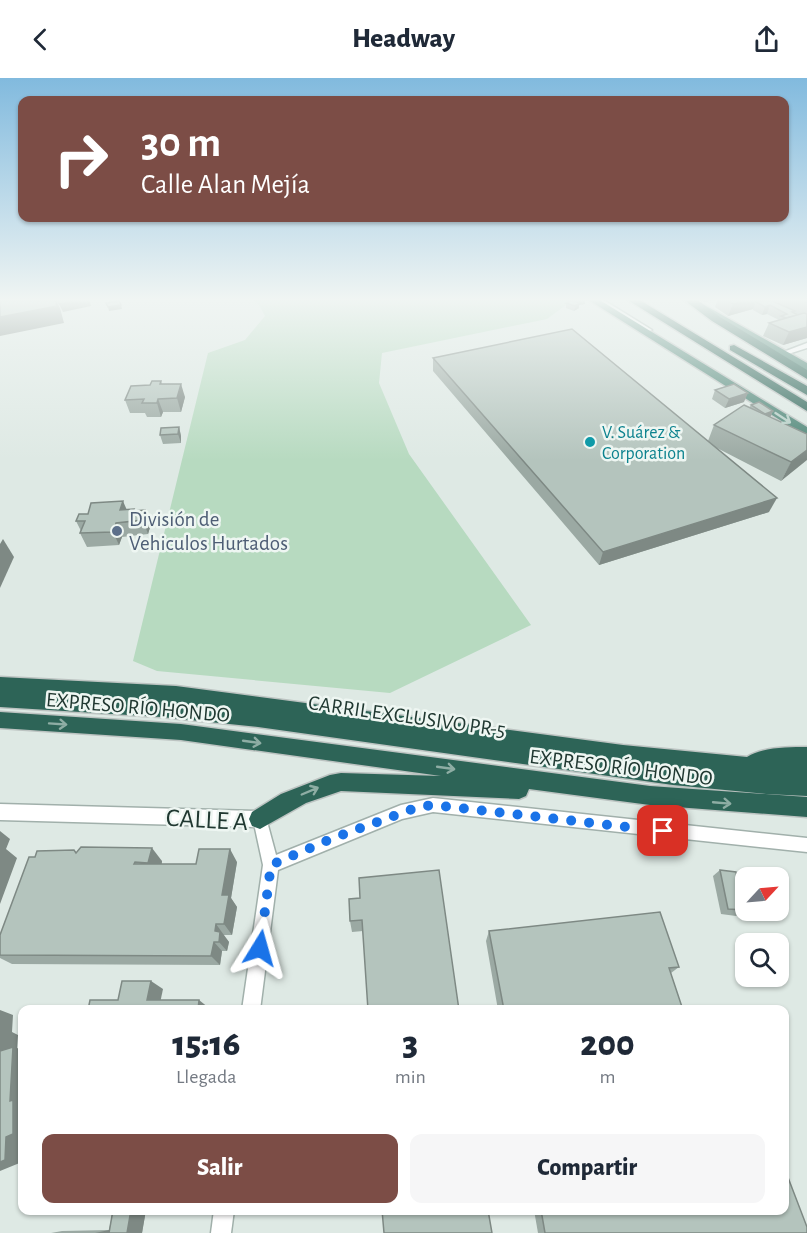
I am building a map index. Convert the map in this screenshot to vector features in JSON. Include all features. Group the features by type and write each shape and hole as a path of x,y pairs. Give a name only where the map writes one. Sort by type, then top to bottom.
{"highway":[{"path":"680,353 807,433"},
{"path":"719,353 807,407"},
{"path":"731,353 807,400"},
{"path":"741,353 807,392"},
{"path":"771,353 807,375"},
{"path":"782,354 807,368"},
{"name":"EXPRESO RÍO HONDO","path":"0,685 176,694 731,766 807,772"},
{"name":"CARRIL EXCLUSIVO PR-5","path":"0,699 172,710 258,719 673,776 766,785 807,786"},
{"name":"EXPRESO RÍO HONDO","path":"0,720 181,732 655,797 741,805 807,807"},
{"path":"731,766 785,756 807,756"},
{"path":"260,819 306,792 326,784 341,782 655,797"}],"street":[{"path":"682,353 724,380"},
{"path":"271,865 401,812 433,805 807,845"},
{"name":"CALLE A","path":"0,812 260,819 271,865 252,1005"},
{"path":"221,1233 223,1215"}],"green space":[{"path":"208,353 382,353 379,383 409,454 531,625 390,693 157,671 133,661"}],"building":[{"name":"V. Suárez & Corporation","path":"457,353 601,353 777,498 603,552 433,358"},
{"path":"152,381 161,381 160,384 181,384 177,398 158,399 157,403 142,403 144,399 125,400 131,386 150,385"},
{"path":"734,384 748,393 729,399 715,390"},
{"path":"759,402 773,411 765,414 751,405"},
{"path":"744,405 807,434 807,450 791,462 714,425"},
{"path":"179,427 178,434 160,435 161,428"},
{"path":"123,501 120,510 145,510 143,520 116,523 113,532 80,533 85,521 76,521 79,514 88,514 91,503"},
{"path":"81,847 152,848 148,863 135,862 134,864 196,864 199,849 230,849 222,895 229,895 224,924 216,924 215,931 220,932 219,942 214,942 211,956 0,955 0,935 29,857 35,857 37,851 74,850 76,853"},
{"path":"439,870 458,1005 368,1005 362,920 350,921 349,899 360,898 359,878"},
{"path":"720,870 735,872 735,909 728,909"},
{"path":"660,912 679,967 669,968 681,1005 503,1005 489,931"},
{"path":"122,981 151,981 147,1000 199,1000 198,1005 89,1005 90,1000 118,1000"},
{"path":"13,1047 10,1101 13,1100 13,1134 6,1137 5,1160 0,1162 0,1051"},
{"path":"789,1180 807,1227 807,1233 545,1233 542,1215 789,1215"},
{"path":"112,1215 130,1215 127,1233 109,1233"},
{"path":"382,1215 489,1215 492,1233 384,1233"}],"place":[{"name":"V. Suárez & Corporation","path":"590,442"},
{"name":"División de Vehiculos Hurtados","path":"117,531"}],"route":[{"path":"260,948 271,865 331,839 418,807 433,805 663,831"}]}
